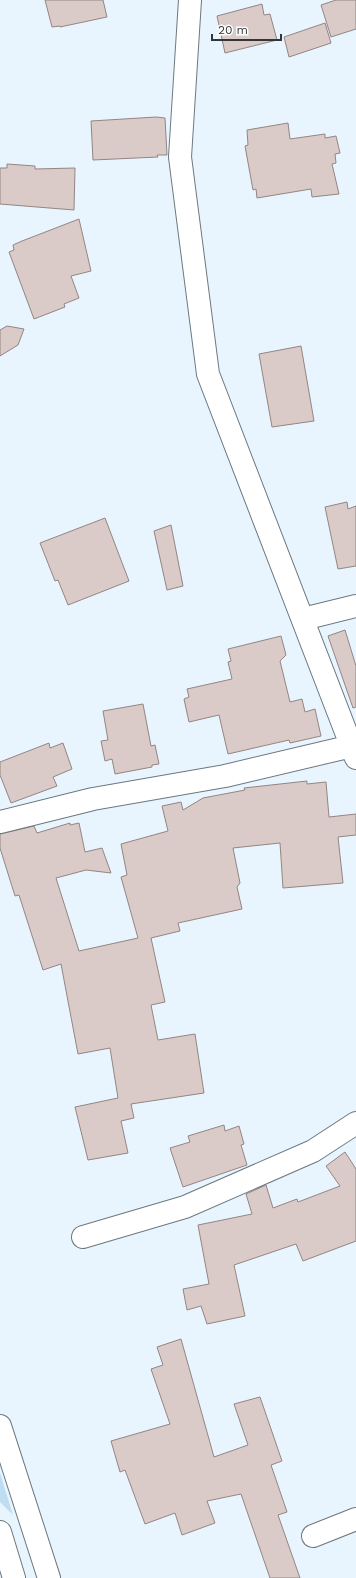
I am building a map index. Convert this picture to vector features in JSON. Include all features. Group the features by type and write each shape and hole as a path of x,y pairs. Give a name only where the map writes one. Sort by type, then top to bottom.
{"street":[{"path":"0,822 93,799 354,752 208,374 180,157 190,0"},
{"path":"303,619 356,606"},
{"path":"83,1237 185,1207 313,1151 356,1123"},
{"path":"0,1426 49,1578"},
{"path":"313,1536 356,1519"},
{"path":"0,1532 14,1578"}],"shaded area":[{"path":"0,1473 13,1515 0,1502"}],"building":[{"path":"45,0 103,0 107,17 60,27 52,27"},
{"path":"336,0 356,0 356,29 331,37 321,5"},
{"path":"262,4 264,15 270,14 277,40 225,53 217,16"},
{"path":"325,23 331,43 289,57 284,37"},
{"path":"156,117 165,118 167,155 157,155 158,157 93,160 91,121"},
{"path":"288,123 290,139 325,134 325,138 336,136 340,153 335,154 336,163 332,164 339,194 312,197 311,189 257,198 256,189 253,190 245,146 248,145 247,130"},
{"path":"7,164 35,166 35,169 75,168 74,210 0,204 0,168 7,168"},
{"path":"79,219 91,271 71,276 79,298 64,304 65,307 34,319 9,252 14,250 13,245"},
{"path":"7,326 24,329 18,345 0,356 0,330"},
{"path":"301,346 314,421 272,427 259,354"},
{"path":"347,502 348,509 356,506 356,566 338,569 325,507"},
{"path":"105,518 129,581 68,605 58,580 55,581 40,543"},
{"path":"171,525 183,586 167,590 154,531"},
{"path":"345,630 356,666 356,707 353,708 328,636"},
{"path":"281,636 286,655 280,661 290,702 302,699 305,712 315,709 321,736 290,743 289,740 228,754 219,715 189,722 184,699 189,697 187,689 232,679 228,662 231,661 228,649"},
{"path":"143,704 151,746 155,745 159,764 152,765 152,767 115,774 112,759 105,761 101,741 108,740 103,711"},
{"path":"49,743 50,748 63,743 72,769 53,777 57,786 11,803 0,775 0,762"},
{"path":"307,781 307,784 326,782 329,817 356,814 356,835 338,837 343,883 283,888 280,843 233,848 240,883 237,887 242,909 178,923 180,931 151,938 165,1002 151,1005 158,1040 195,1034 204,1093 131,1104 134,1118 121,1121 128,1153 88,1160 75,1107 118,1098 110,1048 78,1054 61,964 43,970 19,895 15,896 0,848 0,834 34,826 37,833 70,823 70,825 79,823 85,852 102,848 111,873 86,870 56,878 79,951 138,938 121,877 127,875 121,844 168,831 162,806 181,802 183,810 203,798 245,790 244,788"},
{"path":"224,1125 225,1131 239,1126 244,1144 241,1145 247,1165 183,1187 170,1148 190,1142 188,1136"},
{"path":"345,1152 356,1169 356,1241 303,1261 296,1244 234,1265 245,1316 207,1324 201,1306 187,1310 183,1289 209,1284 198,1225 252,1214 246,1194 266,1185 273,1208 297,1199 298,1202 340,1186 326,1166"},
{"path":"181,1339 214,1457 248,1445 234,1404 260,1397 282,1461 271,1465 287,1512 278,1515 300,1578 270,1578 241,1494 207,1501 215,1523 182,1535 175,1513 145,1524 125,1470 120,1472 111,1441 170,1424 151,1369 163,1365 157,1347"}]}
